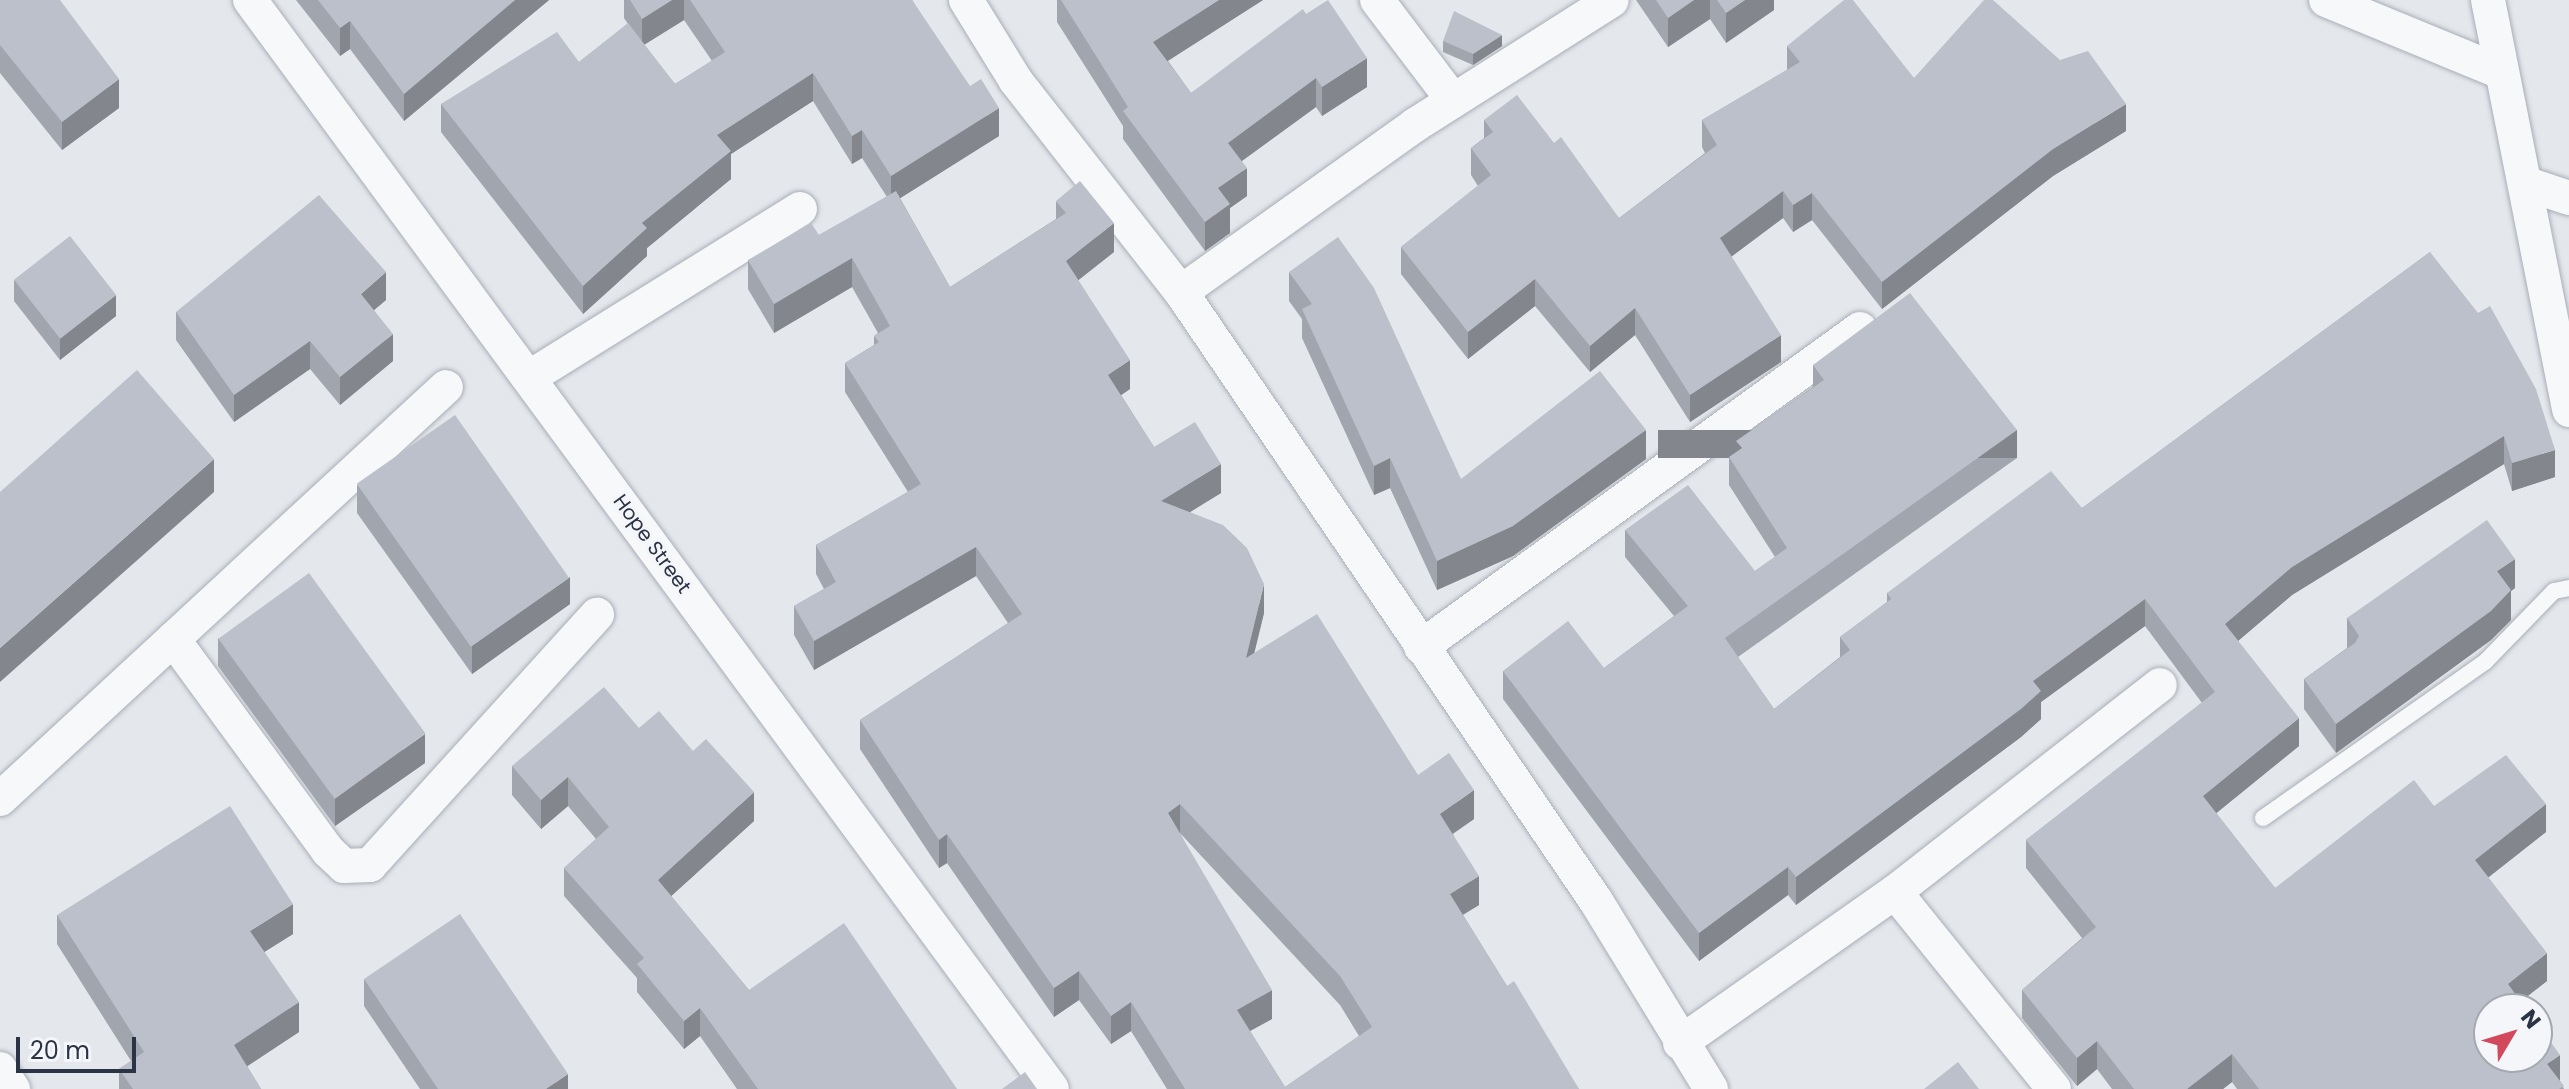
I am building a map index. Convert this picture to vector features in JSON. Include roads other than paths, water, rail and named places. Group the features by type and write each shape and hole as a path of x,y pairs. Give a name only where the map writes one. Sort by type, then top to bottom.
{"street":[{"name":"Hope Street","path":"250,0 1052,1089"},
{"path":"966,0 1016,81 1181,292 1596,901 1680,1043 1711,1089"},
{"path":"1377,0 1453,100"},
{"path":"1181,292 1453,100 1612,0"},
{"path":"2326,0 2501,72"},
{"path":"2488,0 2527,184 2569,410"},
{"path":"2527,184 2569,198"},
{"path":"530,377 800,209"},
{"path":"1421,647 1860,329"},
{"path":"0,799 446,387"},
{"path":"173,639 328,851 344,866 370,865 597,615"},
{"path":"1680,1043 1895,892 2160,685"},
{"path":"1895,892 2054,1089"},
{"path":"0,1069 13,1089"}],"lane":[{"path":"2263,818 2485,662 2554,591 2569,588"}]}
